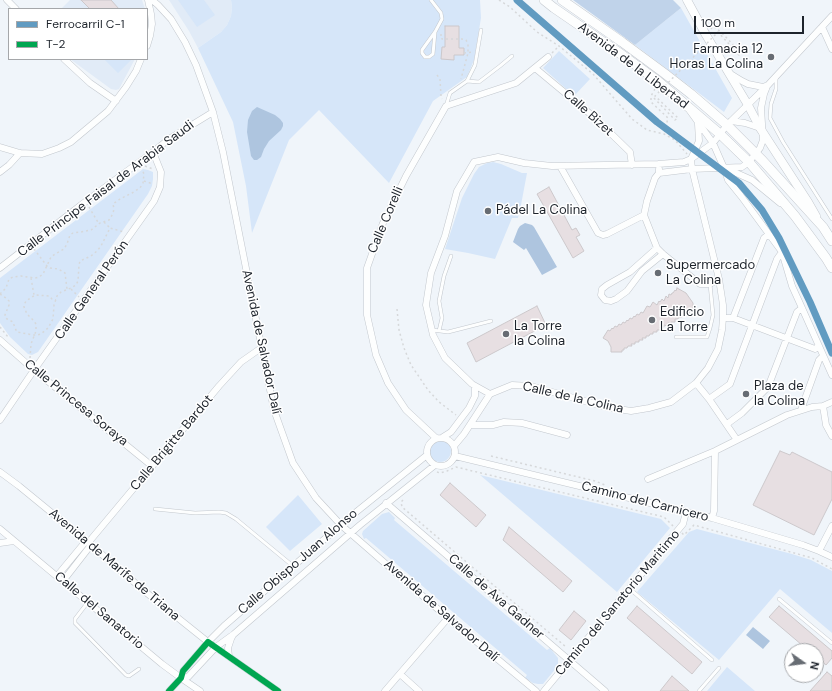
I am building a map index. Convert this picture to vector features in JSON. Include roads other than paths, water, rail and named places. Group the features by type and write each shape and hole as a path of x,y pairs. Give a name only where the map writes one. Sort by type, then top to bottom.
{"main road":[{"name":"Avenida de la Libertad","path":"544,0 659,82 720,134 749,162 795,216 832,268"},
{"name":"Avenida de la Libertad","path":"562,0 622,42 729,123 823,227 832,241"},
{"path":"687,0 706,36 748,105 761,130 823,227"}],"street":[{"path":"7,0 15,8"},
{"path":"148,0 152,24 148,43"},
{"name":"Avenida de Salvador Dalí","path":"152,0 158,4 171,19 185,42 196,65 212,112 223,152 274,410 293,463 316,498 341,525 448,618 536,691"},
{"path":"454,446 470,425 490,394 472,384 445,358 433,335 426,305 431,273 446,236 458,191 474,162 498,157 524,163 552,166 632,165 684,162 713,143 729,123 776,77 832,16"},
{"path":"822,27 832,49"},
{"path":"446,106 516,83 548,57"},
{"path":"65,60 90,83 116,101"},
{"path":"0,146 20,153 42,154 71,142 108,112 136,71 141,60"},
{"name":"Calle Bizet","path":"535,68 594,117 630,152 632,165"},
{"path":"728,72 748,84 763,87 768,85"},
{"path":"719,279 710,284 700,284 657,248 644,215 647,200 655,178 659,173 692,169 742,167 749,162 757,154 763,140 761,130 761,108 764,94 768,85"},
{"path":"686,105 713,143 728,180 742,196 782,252 792,286 832,375"},
{"name":"Calle Corelli","path":"436,438 406,410 388,383 376,355 367,315 366,268 383,223 406,176 446,106"},
{"name":"Calle Principe Faisal de Arabia Saudi","path":"0,268 80,205 169,139 212,112"},
{"path":"691,158 699,141 698,123"},
{"path":"729,123 741,123 761,130"},
{"name":"Calle General Perón","path":"0,420 154,201 160,187 161,172 153,152"},
{"path":"0,172 20,153"},
{"name":"Calle de la Colina","path":"490,394 512,385 530,386 606,407 631,411 670,402 696,383 708,368 718,348 722,330 723,305 719,279 692,169 691,158"},
{"path":"658,164 659,173"},
{"path":"560,166 598,233 603,235 607,234 644,215"},
{"path":"724,168 752,180 795,216"},
{"path":"733,318 764,238 769,234"},
{"path":"657,248 630,272 602,289 601,295 605,300 611,301 616,299 627,291 642,271 663,254"},
{"path":"709,399 730,384 777,259 782,252"},
{"path":"727,424 742,413 768,387 797,312 802,308"},
{"path":"723,318 733,318 815,349 819,346"},
{"name":"Calle Princesa Soraya","path":"0,340 34,370 152,466"},
{"name":"Calle Brigitte Bardot","path":"57,576 88,543 219,386 241,362 261,348"},
{"path":"800,410 819,360 824,356"},
{"path":"696,383 738,440"},
{"path":"443,437 452,442 455,450 455,456 449,464 435,468 427,455 426,451 429,444 436,438 443,437 451,432 469,408 475,396 475,386"},
{"path":"648,479 738,440 787,415 812,407 823,406 832,402"},
{"path":"823,406 826,425 832,436"},
{"path":"470,425 493,425 504,422 522,423 567,435"},
{"path":"712,518 714,511 714,451"},
{"name":"Calle Obispo Juan Alonso","path":"169,691 181,678 183,672 208,642 224,626 341,525 427,455"},
{"name":"Camino del Carnicero","path":"455,456 712,518 819,551 832,557"},
{"name":"Calle Obispo Juan Alonso","path":"181,678 188,677 216,647 234,634 386,503 435,468"},
{"name":"Avenida de Marife de Triana","path":"0,472 208,642 278,691"},
{"name":"Calle de Ava Gadner","path":"386,503 605,691"},
{"name":"Camino del Sanatorio Maritimo","path":"544,691 683,524 686,512"},
{"path":"819,551 832,526"},
{"name":"Calle del Sanatorio","path":"0,529 162,664 200,691"},
{"path":"0,543 14,541"},
{"name":"Calle Brigitte Bardot","path":"63,581 88,543"},
{"path":"385,691 448,618"},
{"path":"229,656 228,648 234,634"},
{"path":"400,674 420,691"}],"lane":[{"path":"431,0 441,13 442,19 422,50 425,57 429,57 433,54 435,32"},
{"path":"446,106 450,93 467,81 475,65 481,30"},
{"path":"467,81 479,82 512,56"},
{"path":"776,77 776,89 771,104 770,118 783,142 832,219"},
{"path":"439,331 442,318 439,301 444,276 451,256"},
{"path":"676,337 707,337 713,315 710,284"},
{"path":"432,330 448,332 491,322"},
{"path":"155,509 195,513 226,513 236,519 293,566"},
{"path":"630,589 712,660"},
{"path":"779,599 832,643"},
{"path":"88,602 76,619 75,623 126,675 129,676 139,669"},
{"path":"699,691 719,668"}],"rail line":[{"name":"C-1","path":"517,0 657,122 739,183 762,210 779,238 810,302 832,353"}],"place":[{"name":"Farmacia 12 Horas La Colina","path":"771,57"},
{"name":"Pádel La Colina","path":"488,211"},
{"name":"Supermercado La Colina","path":"658,273"},
{"name":"Edificio La Torre","path":"652,320"},
{"name":"La Torre la Colina","path":"506,334"},
{"name":"Plaza de la Colina","path":"746,394"}]}
